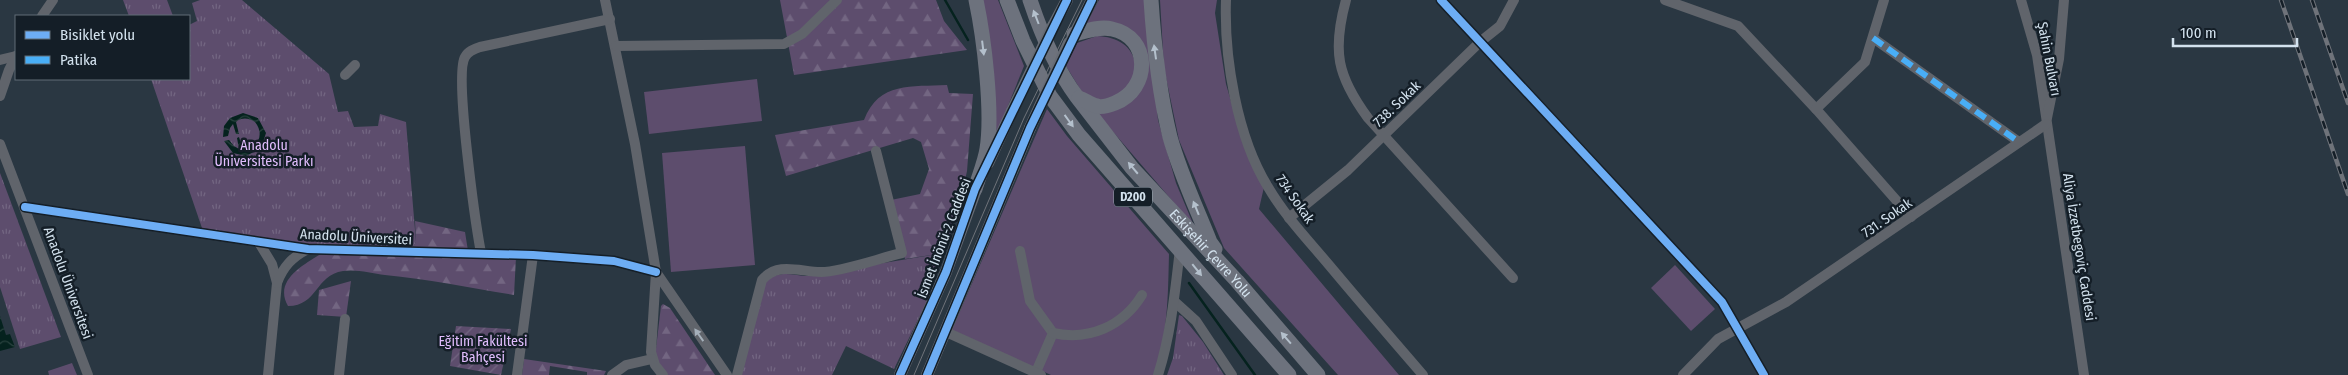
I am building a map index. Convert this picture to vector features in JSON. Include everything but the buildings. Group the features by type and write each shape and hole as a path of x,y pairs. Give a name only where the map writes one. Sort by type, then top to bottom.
{"highway":[{"path":"975,189 987,149 988,123 984,57 976,0"},
{"name":"Eskişehir Çevre Yolu","path":"1007,0 1023,41 1050,96 1079,135 1288,375"},
{"name":"Eskişehir Çevre Yolu","path":"1030,0 1037,22 1069,86 1077,97 1132,168 1237,281 1318,375"},
{"path":"1151,0 1153,40 1161,96 1181,172 1210,242 1237,281"},
{"path":"1072,39 1095,28 1111,28 1122,32 1135,43 1141,56 1142,73 1135,88 1124,100 1098,107 1077,97"}],"main road":[{"name":"İsmet İnönü-2 Caddesi","path":"900,375 946,272 975,189 1067,0"},
{"path":"927,375 1030,128 1092,0"}],"street":[{"path":"43,15 53,0"},
{"path":"605,0 616,46 656,272 652,359 663,375"},
{"path":"616,46 784,44 802,34 837,0"},
{"name":"734 Sokak","path":"1226,0 1225,26 1228,61 1246,139 1267,186 1289,218 1423,375"},
{"path":"1346,0 1337,50 1344,78 1354,98 1384,136 1513,278"},
{"path":"1441,0 1722,302 1764,375"},
{"name":"738. Sokak","path":"1289,218 1348,170 1480,42 1500,26 1514,0"},
{"path":"1665,0 1738,26 1816,109 1911,217"},
{"path":"1816,109 1865,62 1884,0"},
{"name":"Şahin Bulvarı","path":"2021,0 2037,55 2046,124"},
{"path":"2046,124 2055,84 2064,0"},
{"path":"481,253 476,226 464,112 461,68 464,57 470,51 480,47 610,20"},
{"path":"1873,38 2019,142"},
{"path":"0,60 15,56"},
{"path":"0,96 15,58"},
{"path":"344,74 355,65"},
{"name":"731. Sokak","path":"1685,374 1718,339 1786,302 2046,124"},
{"name":"Aliya İzzetbegoviç Caddesi","path":"2046,124 2084,375"},
{"name":"Anadolu Üniversitesi","path":"0,144 26,207 88,375"},
{"path":"737,375 762,280 768,274 782,268 824,272 902,253 876,151"},
{"name":"Anadolu Üniversitei","path":"26,207 113,222 258,240 308,249 533,255 614,261 656,272"},
{"path":"258,240 272,264 277,283"},
{"path":"268,375 277,283 280,274 292,259 308,249"},
{"path":"1158,375 1167,347 1180,249"},
{"path":"1020,251 1030,300 1053,333 1070,337 1092,334 1113,325 1136,306 1142,295"},
{"path":"517,375 533,255"},
{"path":"656,272 727,375"},
{"path":"1174,302 1196,320 1232,375"},
{"path":"339,375 345,319"},
{"path":"946,332 1039,374 1053,333"},
{"path":"612,375 626,365 652,359"}],"green space":[{"path":"123,0 167,0 173,15 129,15"},
{"name":"Anadolu Üniversitesi Parkı","path":"200,0 242,0 329,74 338,112 348,111 354,127 378,126 380,114 406,122 416,242 412,248 307,245 202,228 151,80 190,80 190,24 197,21 192,3"},
{"path":"780,0 936,0 944,21 967,50 794,75"},
{"path":"981,0 998,0 1024,66 993,143"},
{"path":"1099,0 1147,0 1158,120 1176,183 1194,226 1096,112 1142,83 1131,35 1084,28"},
{"path":"1160,0 1217,0 1215,13 1226,84 1242,139 1264,187 1259,209 1399,375 1338,375 1224,248 1179,140 1164,68"},
{"path":"1097,36 1111,38 1123,44 1131,53 1136,67 1131,85 1104,103 1085,97 1066,66 1077,43"},
{"path":"757,79 762,121 649,134 644,92"},
{"path":"947,85 949,93 973,94 967,171 960,204 944,253 905,259 891,200 920,194 929,169 921,142 913,138 786,176 775,135 864,120 870,107 878,98 888,92 909,87"},
{"path":"1047,109 1067,136 1169,254 1165,330 1154,375 1051,375 952,330"},
{"path":"745,146 755,265 671,272 662,153"},
{"path":"0,173 61,337 20,349 0,287"},
{"path":"415,221 465,232 468,251 412,248 416,242"},
{"path":"329,249 516,257 514,295 417,279 343,271 327,278 305,301 298,305 288,306 284,296 285,287 289,279 303,265"},
{"path":"944,253 927,301 894,369 846,346 832,375 741,375 764,284 768,280 783,274 805,276"},
{"path":"1675,265 1715,309 1691,331 1651,288"},
{"path":"351,281 346,317 317,315 319,290"},
{"path":"663,304 670,308 715,375 666,375 655,357 661,306"},
{"path":"1179,315 1182,316 1203,342 1224,375 1167,375 1173,358"},
{"name":"Eğitim Fakültesi Bahçesi","path":"456,326 511,329 501,375 450,366"},
{"path":"524,359 606,371 604,375 587,375 587,372 550,366 549,375 522,375"},
{"path":"72,363 77,375 49,375 48,371"}],"water":[{"path":"243,113 258,118 266,133 261,148 246,156 233,153 224,141 229,140 239,149 237,138 239,137 243,150 253,147 260,136 255,122 245,119 238,120 236,122 239,134 236,134 233,124 228,136 223,137 224,126 230,118"},
{"path":"0,316 6,335 10,334 15,347 0,351"}],"waterway":[{"path":"945,0 968,40"},
{"path":"1189,283 1255,375"}],"tram line":[{"path":"914,375 1024,118 1082,0"}],"railway":[{"path":"2281,0 2348,194"},
{"path":"2312,0 2348,103"}],"marked path":[{"path":"1873,38 2019,142"}],"cycle path":[{"path":"900,375 946,272 975,189 1067,0"},
{"path":"927,375 1030,128 1092,0"},
{"path":"1441,0 1722,302 1764,375"},
{"path":"25,207 308,249 533,255 614,261 656,272"}]}
